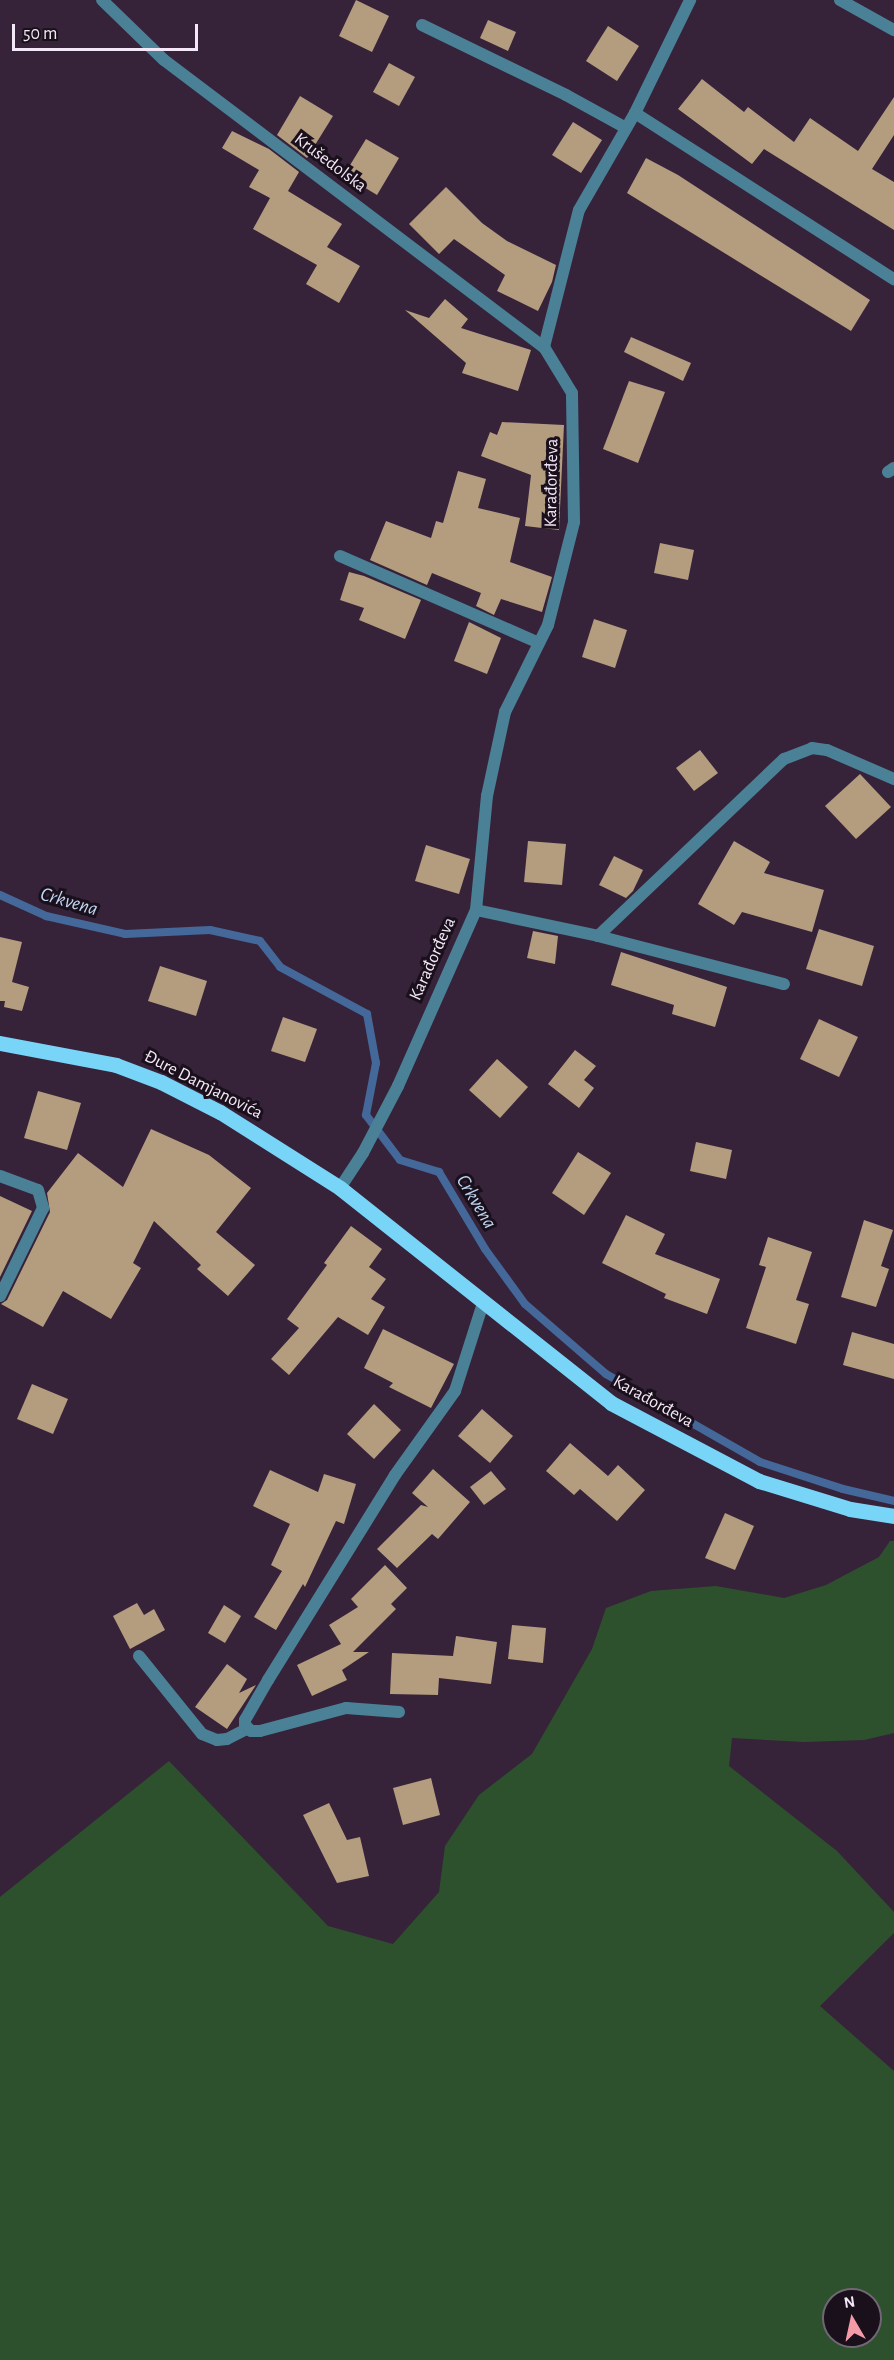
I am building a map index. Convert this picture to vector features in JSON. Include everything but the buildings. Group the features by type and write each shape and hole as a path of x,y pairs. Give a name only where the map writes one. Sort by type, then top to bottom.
{"main road":[{"name":"Đure Damjanovića","path":"0,1043 116,1065 161,1082 220,1112 340,1188"},
{"name":"Karađorđeva","path":"340,1188 611,1404 759,1482 850,1509 894,1516"}],"street":[{"name":"Krušedolska","path":"102,0 164,60 544,347"},
{"path":"544,347 579,210 634,113 690,0"},
{"path":"840,0 894,30"},
{"path":"422,25 566,95 626,128"},
{"path":"634,113 894,279"},
{"name":"Karađorđeva","path":"340,1188 363,1154 398,1086 476,910 487,796 505,712 548,625 574,522 572,393 544,347"},
{"path":"339,556 492,620 539,643"},
{"path":"598,936 784,759 812,748 827,750 894,779"},
{"path":"476,910 598,936 784,984"},
{"path":"0,1176 38,1190 43,1208 0,1296"},
{"path":"247,1730 245,1720 268,1680 395,1475 455,1391 483,1303"},
{"path":"139,1656 202,1734 216,1740 228,1739 247,1730 260,1731 346,1708 399,1712"}],"green space":[{"path":"890,1541 894,1541 894,1733 864,1740 804,1742 732,1738 729,1766 837,1851 894,1912 894,1933 820,2006 894,2071 894,2360 0,2360 0,1897 169,1761 328,1926 393,1944 439,1892 445,1846 479,1795 532,1754 592,1649 606,1608 651,1591 716,1586 784,1598 826,1585 879,1557"}],"waterway":[{"name":"Crkvena","path":"0,895 46,916 125,934 210,930 260,941 280,967 367,1014 376,1063 366,1115 400,1160 439,1172 485,1249 525,1304 606,1374 760,1462 843,1489 894,1501"}]}
